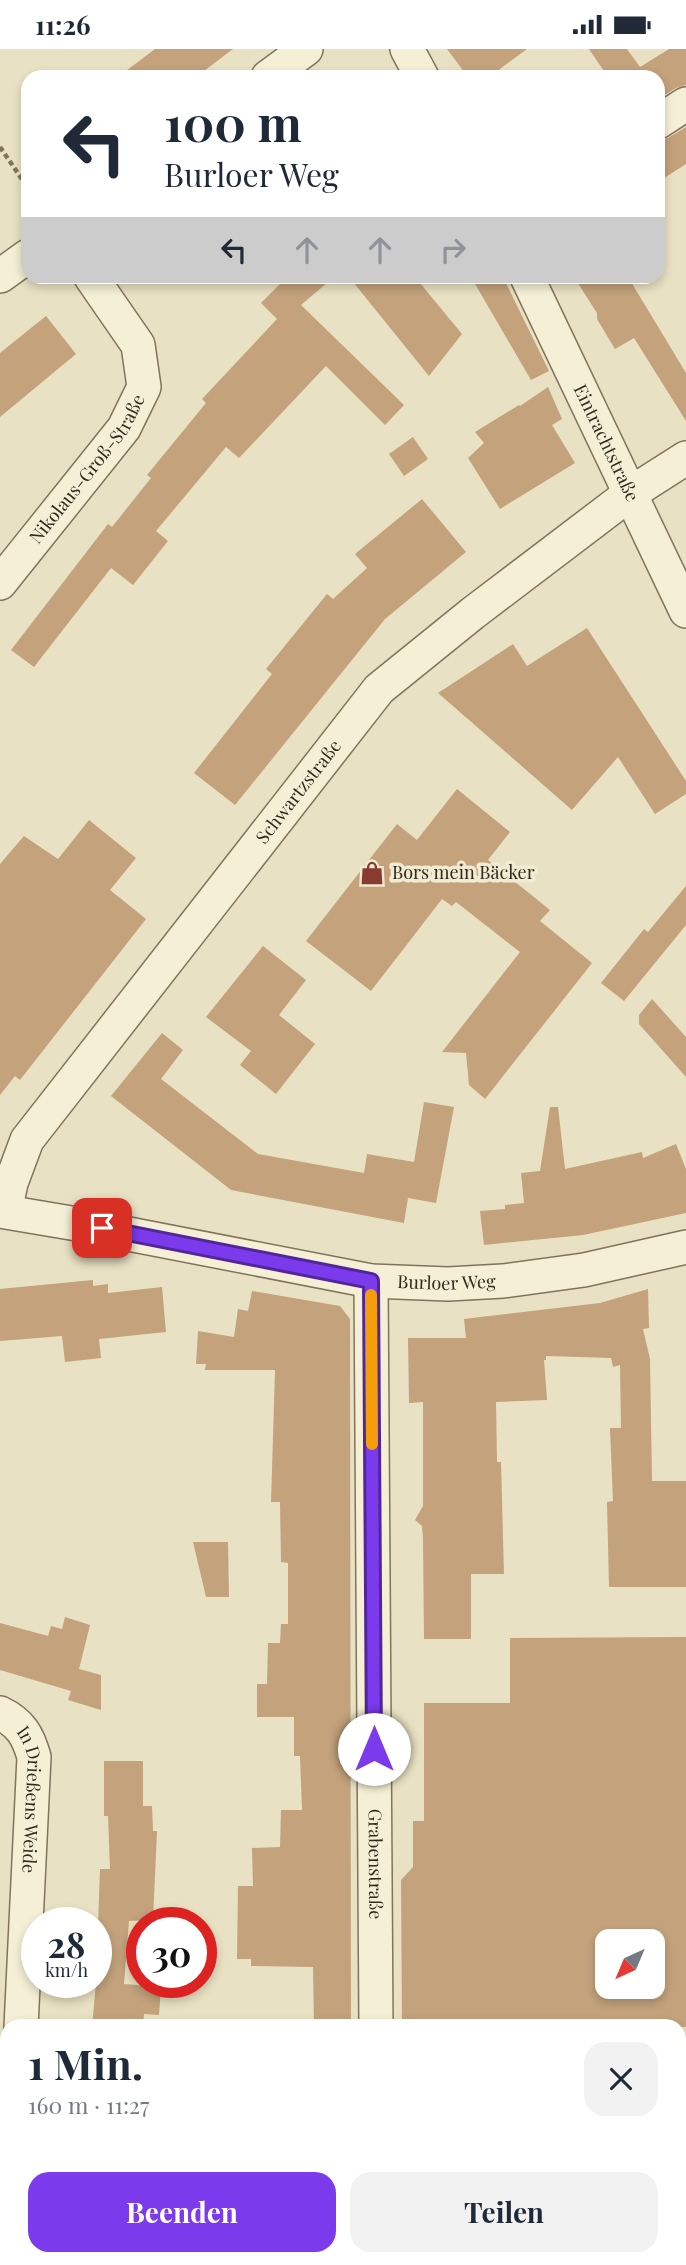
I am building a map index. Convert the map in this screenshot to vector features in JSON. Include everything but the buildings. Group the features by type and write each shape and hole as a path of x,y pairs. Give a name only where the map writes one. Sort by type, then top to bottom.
{"street":[{"path":"278,70 306,49"},
{"path":"407,49 418,70"},
{"path":"665,118 686,104"},
{"path":"0,276 21,261"},
{"name":"Nikolaus-Groß-Straße","path":"0,583 124,428 144,387 138,345 96,284"},
{"name":"Eintrachtstraße","path":"530,284 686,611"},
{"name":"Schwartzstraße","path":"2,1211 27,1140 379,689 631,493 686,458"},
{"name":"Burloer Weg","path":"2,1211 371,1281 448,1284 503,1281 584,1270 686,1247"},
{"name":"Grabenstraße","path":"371,1281 376,2019"},
{"name":"In Drießens Weide","path":"0,1713 14,1720 28,1736 34,1757 21,2019"}],"path":[{"path":"0,147 21,178"}],"slow traffic":[{"path":"371,1295 372,1444"}],"place":[{"name":"Bors mein Bäcker","path":"372,873"}],"route":[{"path":"102,1228 371,1281 374,1749"}]}
